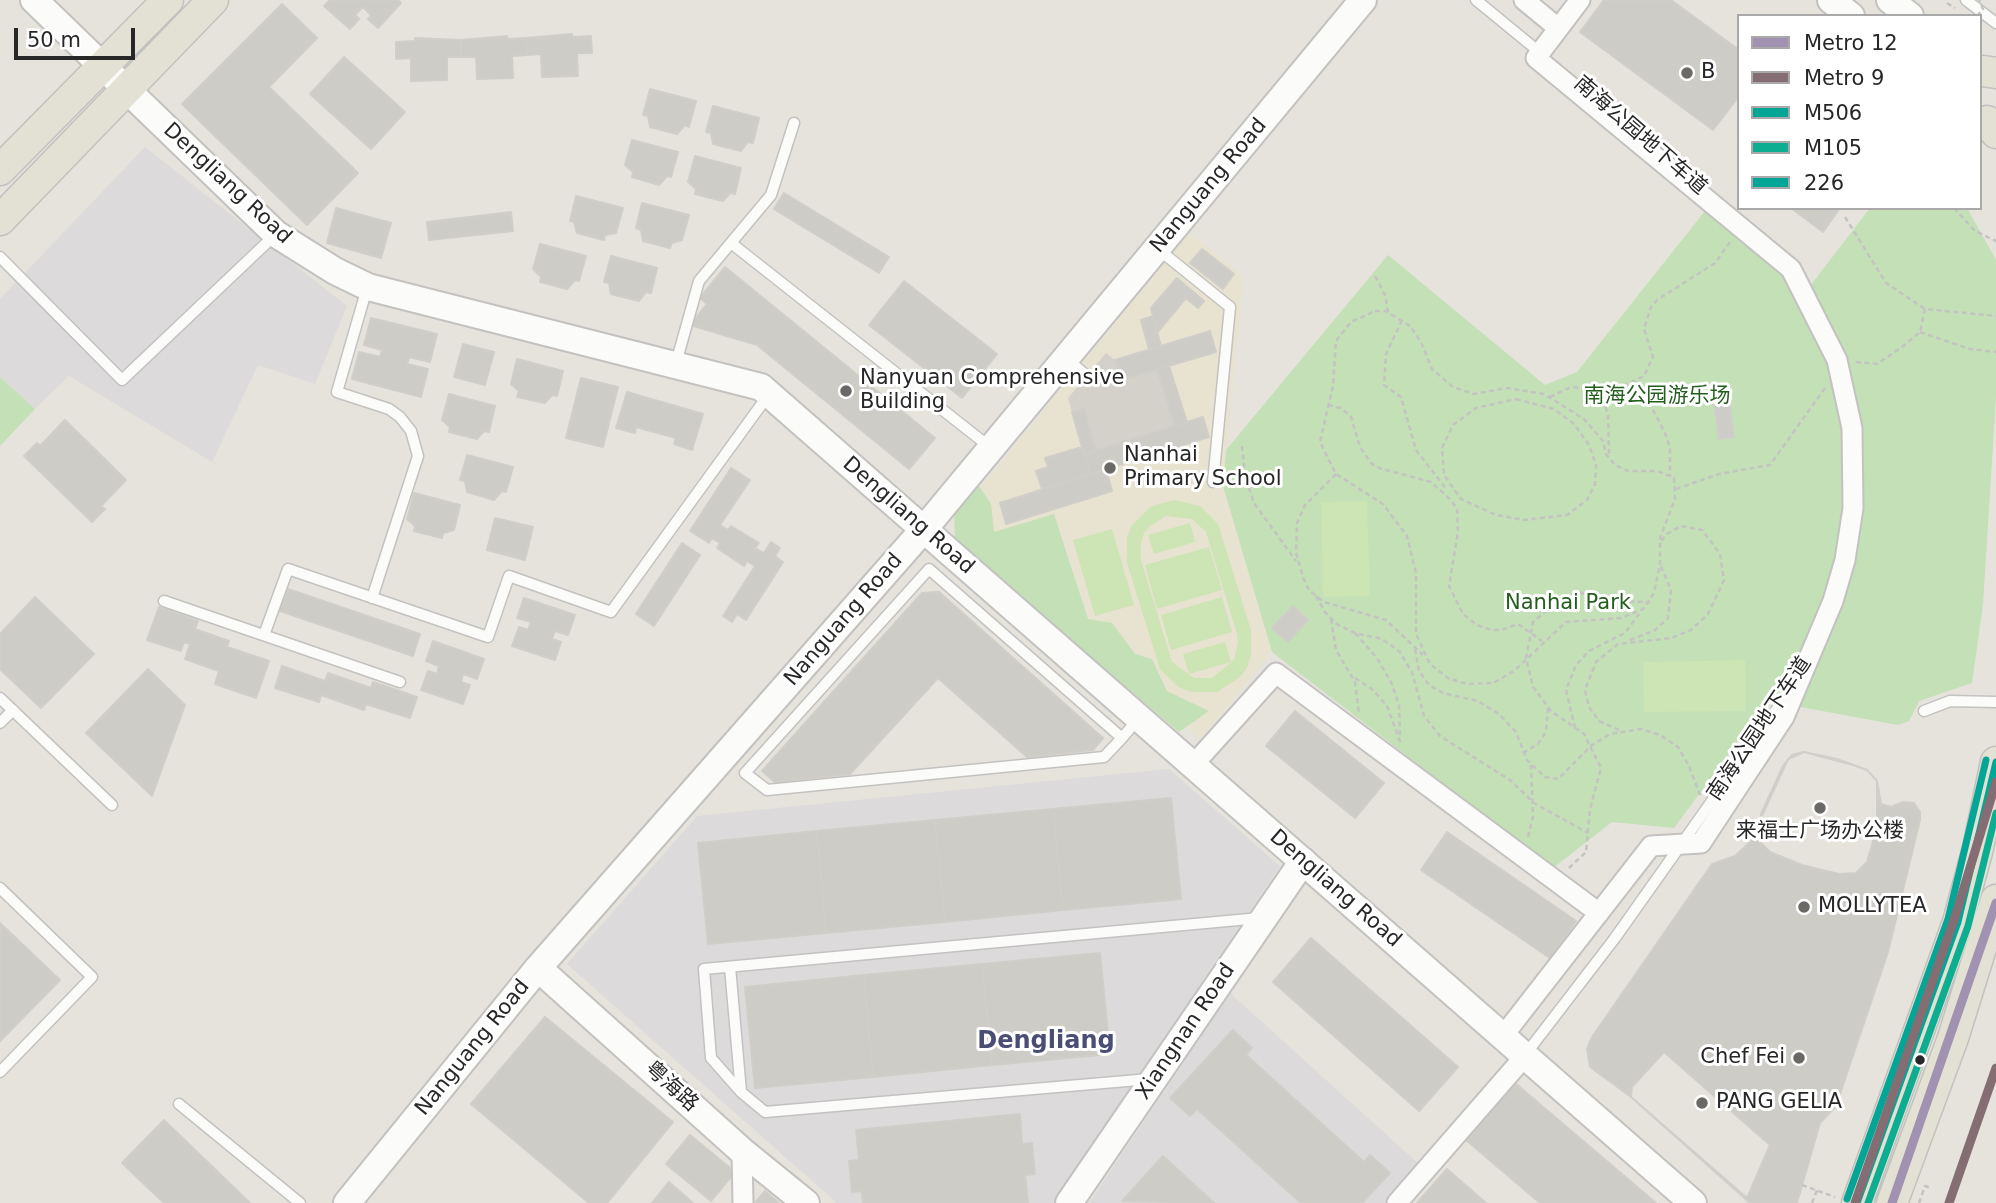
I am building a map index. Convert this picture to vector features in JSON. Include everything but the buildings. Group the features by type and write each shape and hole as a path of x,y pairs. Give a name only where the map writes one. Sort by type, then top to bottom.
{"main road":[{"name":"Dengliang Road","path":"34,0 276,233 300,252 368,286 751,383 769,394 924,529 1131,728 1193,765 1689,1202"},
{"path":"0,170 168,0"},
{"path":"0,220 213,0"},
{"name":"Nanguang Road","path":"348,1203 538,968 924,529 1363,0"},
{"path":"1831,0 1848,14"},
{"path":"1890,0 1908,14"},
{"path":"1849,1201 1958,922 1978,848 1996,762"},
{"name":"Xiangnan Road","path":"1069,1203 1303,861"},
{"path":"1892,1203 1952,1038 1996,900"},
{"name":"粤海路","path":"538,968 742,1151 806,1203"}],"street":[{"path":"1524,0 1558,28"},
{"path":"1503,1036 1651,846 1701,843 1784,717 1833,601 1850,535 1855,482 1852,428 1835,368 1791,269 1536,58 1580,0"},
{"path":"1193,765 1276,673 1599,913"},
{"path":"1397,1203 1525,1056"},
{"path":"742,1151 743,1203"}],"lane":[{"name":"南海公园地下车道","path":"1476,0 1749,225 1781,261"},
{"path":"1966,0 1996,23"},
{"path":"676,363 699,281 771,195 794,123"},
{"path":"0,257 122,380 276,233"},
{"path":"731,243 992,449"},
{"path":"1157,249 1230,307 1213,482"},
{"path":"368,286 337,392 389,409 400,417 411,430 418,456 372,598"},
{"path":"1066,359 1087,376"},
{"path":"264,635 288,569 488,637 509,576 611,612 769,394"},
{"path":"929,569 1131,728 1104,757 767,790 746,773 929,569"},
{"path":"164,601 400,682"},
{"name":"南海公园地下车道","path":"1525,1056 1615,938 1796,683 1809,660"},
{"path":"0,698 112,805"},
{"path":"1924,711 1950,701 1996,702"},
{"path":"0,723 13,710"},
{"path":"0,888 92,977 1,1069"},
{"path":"1154,1079 765,1112 741,1092 711,1058 704,969 1265,917"},
{"path":"730,967 741,1092"},
{"path":"179,1104 300,1203"}],"path":[{"path":"1956,210 1975,231 1996,241"},
{"path":"1845,217 1886,282 1925,309 1996,316"},
{"path":"1550,397 1571,387 1612,391 1644,376 1652,364 1652,349 1644,329 1651,307 1657,300 1715,263 1741,228"},
{"path":"1375,276 1385,295 1388,312"},
{"path":"1675,489 1718,474 1770,465 1835,368 1877,364 1920,332 1925,309"},
{"path":"1424,655 1416,635 1416,573 1407,536 1383,504 1336,474 1320,442 1333,386 1333,348 1340,334 1351,322 1365,314 1388,312 1402,320 1421,342 1432,369 1453,387 1474,394 1496,389 1520,389 1550,397 1573,409 1594,429 1609,458 1628,471 1650,470 1670,476"},
{"path":"1402,320 1386,354 1384,385 1401,397 1416,450 1448,489"},
{"path":"1920,332 1970,349 1996,352"},
{"path":"1632,383 1651,406 1670,448 1670,476 1675,489 1673,510 1663,529 1658,547 1660,564 1671,590 1668,618 1655,630 1610,649 1596,662 1586,690 1593,715 1606,726 1620,731 1651,731 1678,747 1707,809"},
{"path":"1599,391 1608,414 1609,458"},
{"path":"1328,405 1340,408 1351,417 1360,447 1371,463 1379,468 1422,478 1448,489 1470,505 1496,515 1524,520 1553,518 1575,511 1587,500 1595,484 1596,465 1583,434 1565,415 1530,400 1503,400 1476,408 1448,432 1441,457 1448,489 1457,510 1457,543 1448,576 1456,606 1484,628 1501,631 1518,624 1543,641"},
{"path":"1242,446 1245,476 1254,503 1298,564 1306,583 1331,619 1336,650 1353,677 1381,697 1393,715 1400,736"},
{"path":"1298,564 1295,543 1300,514 1312,497 1336,474"},
{"path":"1627,641 1671,638 1691,630 1708,614 1722,588 1723,562 1712,540 1702,530 1689,526 1674,529 1658,547"},
{"path":"1575,729 1566,690 1576,665 1590,651 1625,633 1650,602 1660,564"},
{"path":"1556,881 1586,852 1601,768 1592,745 1584,734 1548,707 1533,688 1526,657 1533,622 1552,605 1577,592 1611,601 1650,602"},
{"path":"1316,596 1333,606 1364,611 1386,620 1448,678 1476,685 1501,680 1566,622 1621,618 1641,611"},
{"path":"1331,619 1355,633 1382,639 1399,651 1412,672 1419,706 1431,727 1450,743 1510,780 1534,803 1588,834"},
{"path":"1355,633 1377,658 1391,682 1399,705 1404,768"},
{"path":"1415,649 1419,671 1429,685 1444,693 1478,701 1499,714 1516,732 1523,753 1531,765 1545,777 1558,779 1592,745 1620,731"},
{"path":"1353,677 1362,736"},
{"path":"1523,753 1538,744 1546,732 1548,707"},
{"path":"1520,854 1531,831 1534,803 1531,765"},
{"path":"1802,1185 1849,1201"},
{"path":"1919,1203 1925,1186 1931,1188"},
{"path":"1812,1203 1817,1190"}],"shaded area":[{"path":"145,147 347,306 315,384 258,365 212,462 69,376 35,409 0,377 0,299"},
{"name":"Nanhai Primary School","path":"1189,232 1244,277 1223,486 1272,652 1200,739 971,536 967,504"},
{"path":"1106,353 1115,360 1121,380 1157,370 1175,426 1096,451 1084,409 1072,412 1068,398"},
{"path":"1169,769 1280,866 1053,1203 837,1203 567,964 697,816"},
{"path":"1230,993 1420,1165 1392,1203 1089,1203"}],"green space":[{"name":"Nanhai Park","path":"1868,210 1968,210 1996,260 1996,397 1983,604 1972,683 1919,701 1909,721 1898,725 1768,701 1674,828 1612,822 1553,868 1272,652 1223,486 1226,450 1388,255 1545,385 1577,372 1705,211 1807,290"},
{"path":"0,377 35,409 0,446"},
{"path":"977,483 991,504 994,532 1054,514 1088,619 1112,623 1135,654 1152,659 1167,691 1209,711 1179,732 955,542 954,513"},
{"path":"1174,500 1200,506 1218,524 1251,630 1251,655 1247,668 1239,678 1217,692 1191,692 1178,687 1160,669 1127,563 1127,538 1131,526 1150,507","holes":["1166,516 1192,519 1206,532 1237,634 1234,660 1212,678 1194,678 1172,662 1141,560 1141,542 1150,526"]},
{"path":"1367,501 1370,596 1323,597 1321,502"},
{"path":"1190,523 1195,542 1154,554 1148,535"},
{"path":"1112,529 1134,605 1095,616 1073,540"},
{"path":"1209,547 1222,590 1157,609 1145,565"},
{"path":"1222,597 1232,632 1171,650 1161,615"},
{"path":"1225,642 1231,662 1189,674 1183,654"},
{"path":"1745,660 1746,711 1644,712 1643,662"}],"metro line":[{"name":"9","path":"1855,1203 1956,914 1996,782"},
{"name":"12","path":"1892,1203 1996,903"},
{"name":"9","path":"1949,1203 1996,1068"}],"transit line":[{"name":"226","path":"1847,1199 1948,919 1986,760"},
{"name":"M506","path":"1857,1203 1958,922 1996,762"},
{"name":"M105","path":"1868,1203 1968,926 1996,813"}],"place":[{"name":"B","path":"1687,73"},
{"name":"Nanyuan Comprehensive Building","path":"846,391"},
{"name":"Nanhai Primary School","path":"1110,468"},
{"name":"来福士广场办公楼","path":"1820,808"},
{"name":"MOLLYTEA","path":"1804,907"},
{"name":"Chef Fei","path":"1799,1058"},
{"name":"PANG GELIA","path":"1702,1103"}],"district":[{"name":"Dengliang","path":"1046,1042"}],"park label":[{"name":"南海公园游乐场","path":"1657,397"}]}
